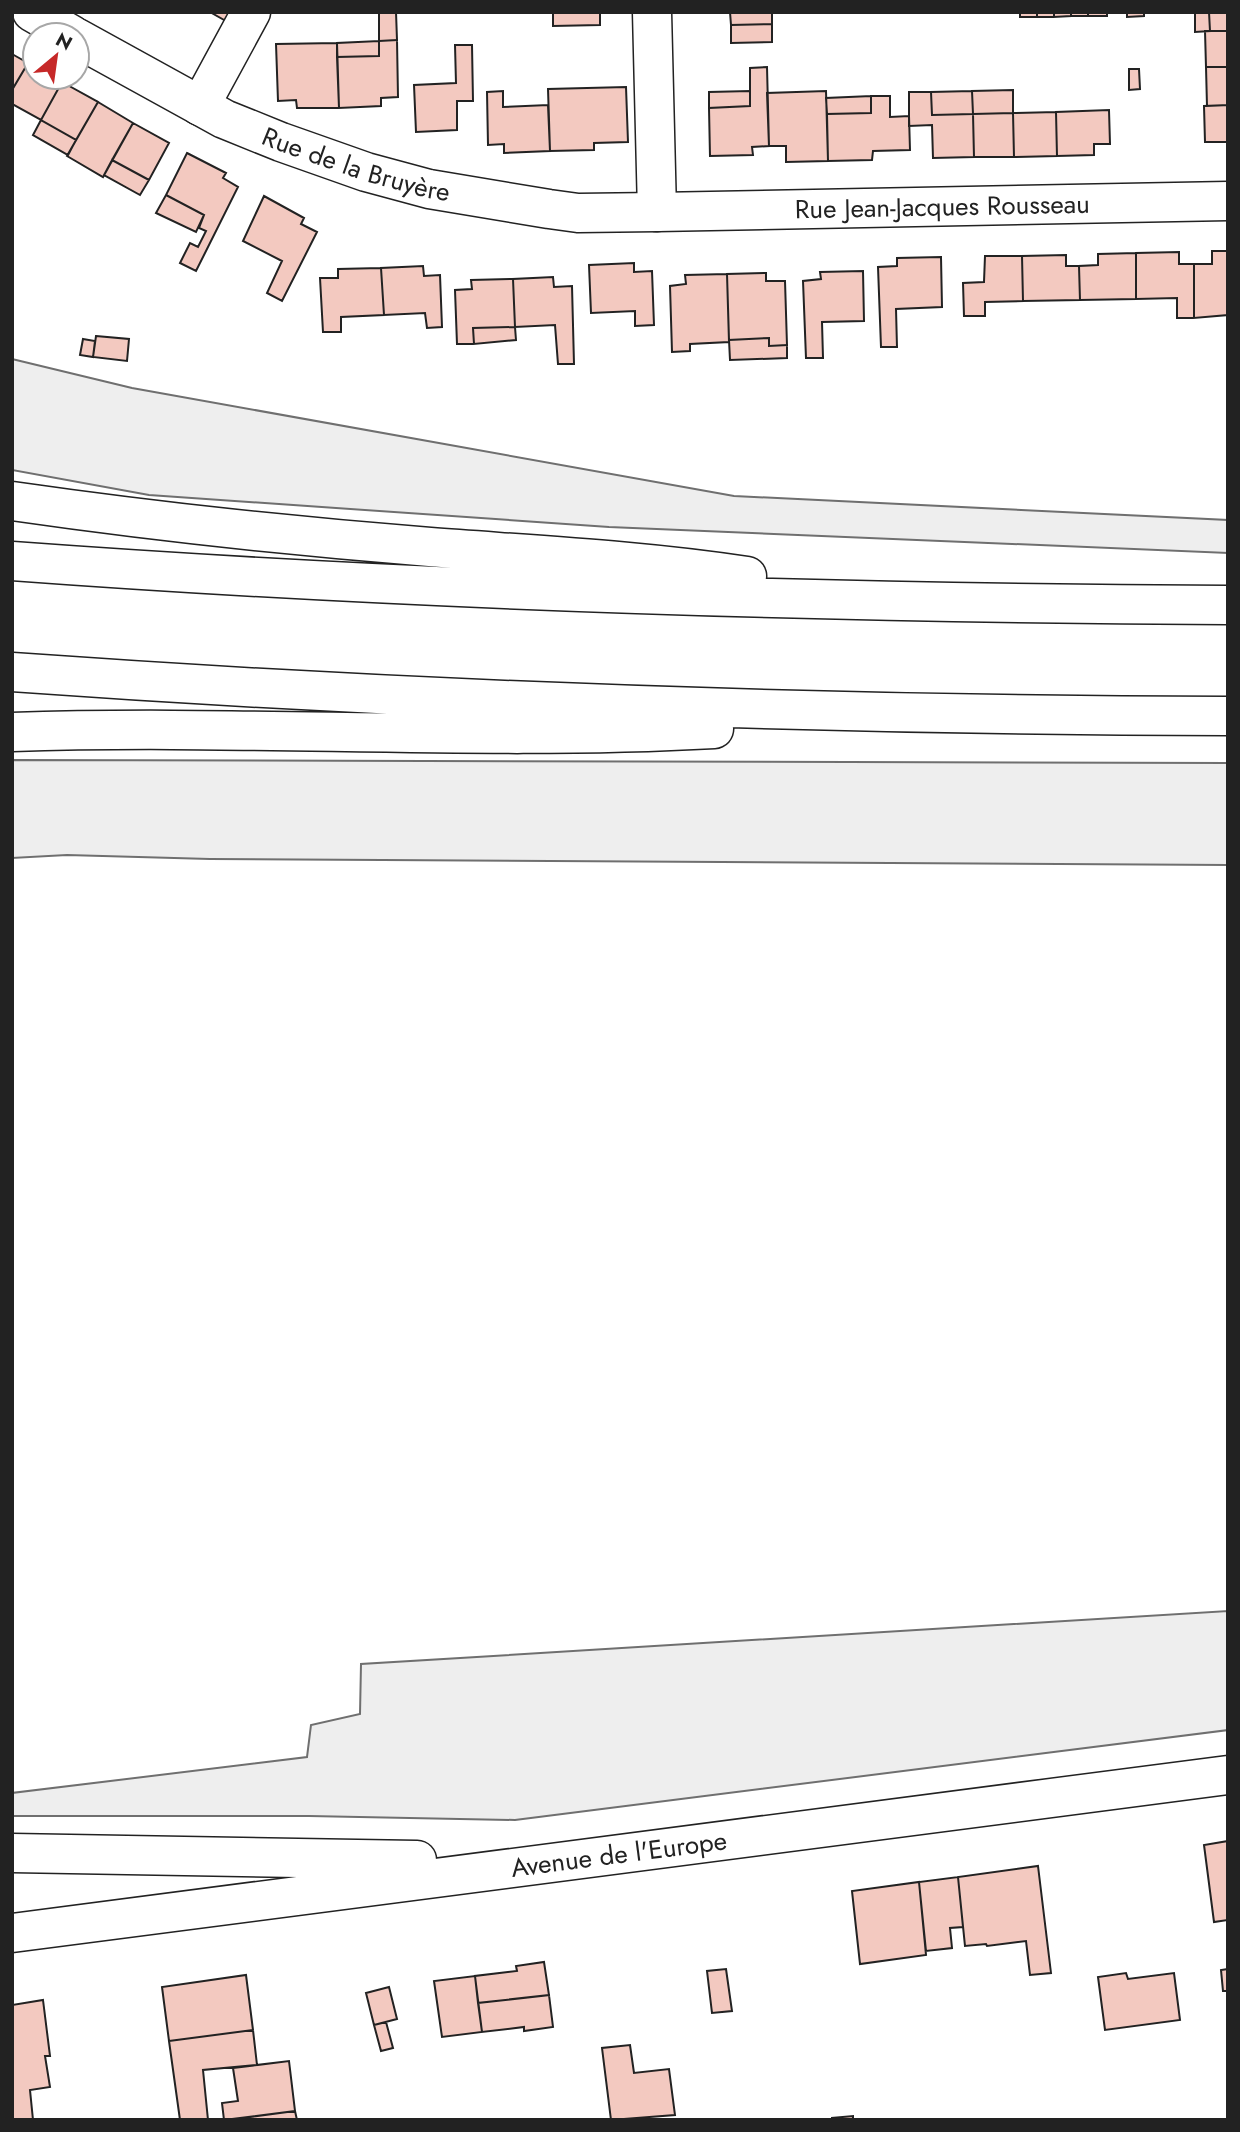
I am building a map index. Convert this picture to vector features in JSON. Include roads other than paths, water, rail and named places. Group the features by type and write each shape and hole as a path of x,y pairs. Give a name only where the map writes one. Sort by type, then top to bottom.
{"main road":[{"path":"32,12 48,21"},
{"path":"200,106 251,12"},
{"path":"652,12 657,212"},
{"name":"Rue de la Bruyère","path":"91,46 224,119 292,146 405,183 578,213 657,212"},
{"name":"Rue Jean-Jacques Rousseau","path":"657,212 1228,201"},
{"path":"12,501 209,527 675,565 915,601"},
{"path":"12,561 440,586 637,594 1228,605"},
{"path":"12,672 447,697 908,712 1228,716"},
{"path":"12,732 159,730 615,733 724,729 908,712"},
{"name":"Avenue de l'Europe","path":"12,1933 1228,1775"},
{"path":"12,1853 559,1862"}]}
